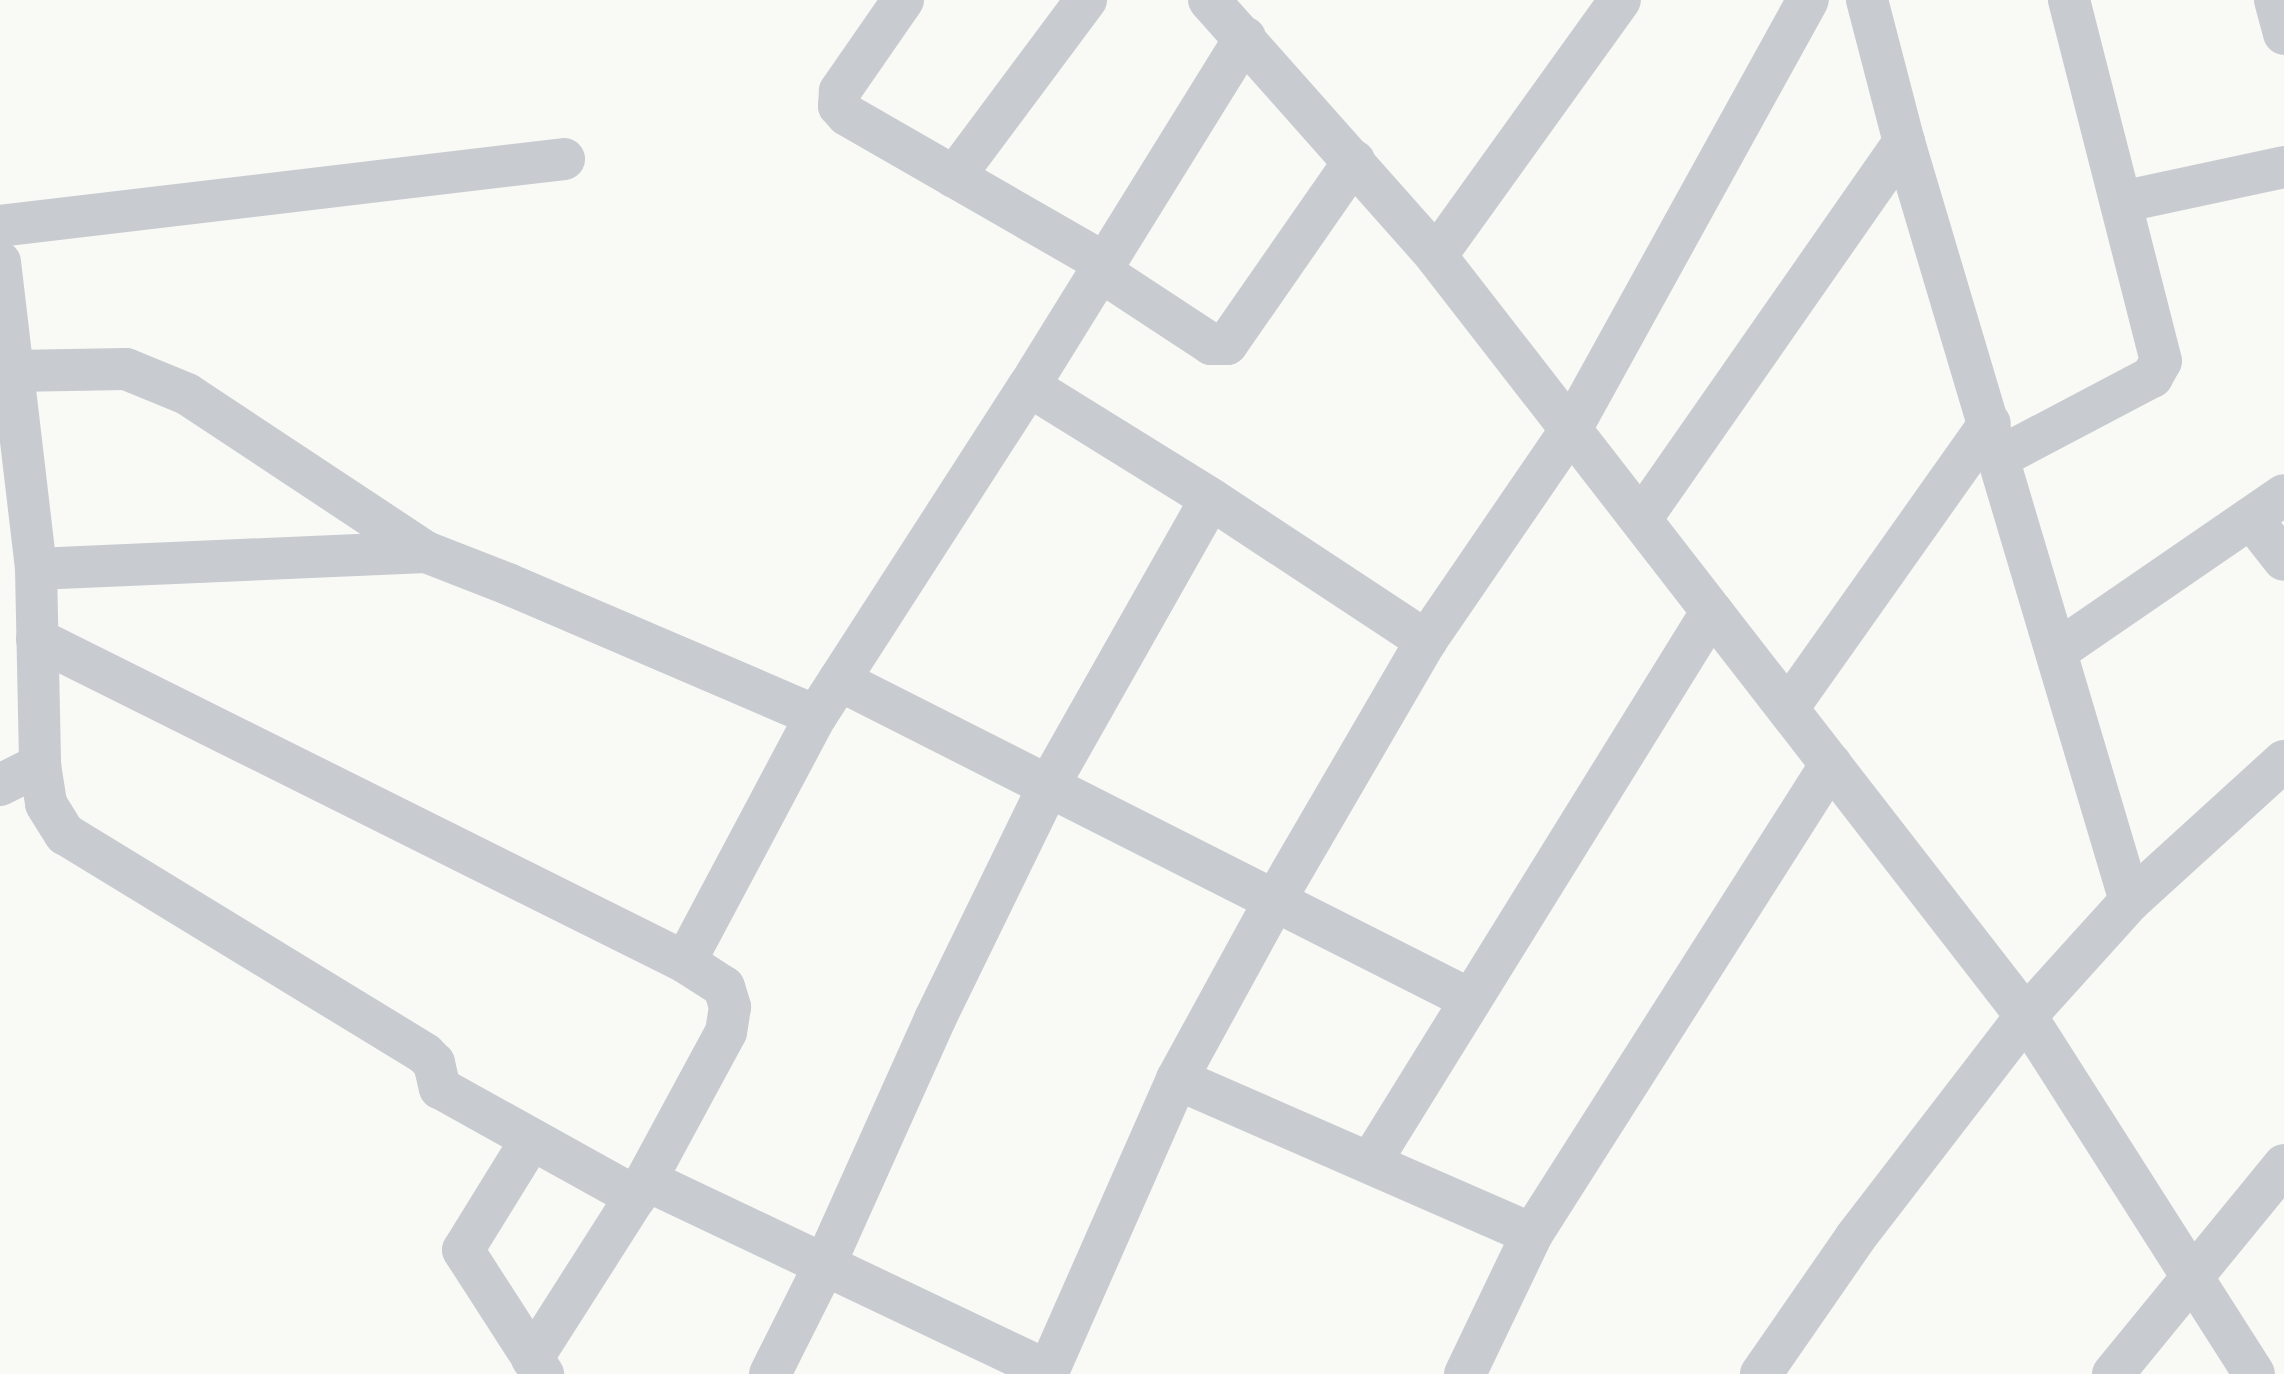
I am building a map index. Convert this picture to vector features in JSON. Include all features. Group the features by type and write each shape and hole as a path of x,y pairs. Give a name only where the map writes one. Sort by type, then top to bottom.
{"street":[{"path":"903,0 840,91 839,106 847,115 1102,267 1211,344 1227,344 1238,334 1354,161"},
{"path":"954,177 1086,0"},
{"path":"1209,0 1436,256 2026,1016 2254,1374"},
{"path":"1436,256 1620,0"},
{"path":"0,262 36,569 40,765 46,804 65,834 425,1054 434,1063 440,1088 531,1140 825,1264 1048,1372 1177,1079 1274,902 1426,641 1571,429 1808,0"},
{"path":"1867,0 1904,142 2130,901"},
{"path":"1788,708 1995,440 2152,377 2159,370 2161,361 2069,0"},
{"path":"2275,0 2284,34"},
{"path":"685,962 816,716 1029,386 1245,38"},
{"path":"1641,519 1904,142"},
{"path":"0,226 564,159"},
{"path":"2121,202 2284,167"},
{"path":"12,371 126,369 187,394 426,552 816,716"},
{"path":"1029,386 1211,499 1426,641"},
{"path":"770,1374 825,1264 935,1019 1050,783 1211,499"},
{"path":"2057,651 2267,506 2284,560"},
{"path":"36,569 426,552"},
{"path":"1370,1163 1712,611"},
{"path":"37,639 685,962 724,987 730,1007 726,1032 641,1188 538,1366 463,1250 531,1140"},
{"path":"839,680 1050,783 1274,902 1471,1000"},
{"path":"1761,1374 1855,1238 2026,1016 2130,901 2284,761"},
{"path":"1465,1374 1532,1234 1831,764"},
{"path":"0,785 40,765"},
{"path":"1177,1079 1532,1234"},
{"path":"2113,1374 2284,1165"}]}
